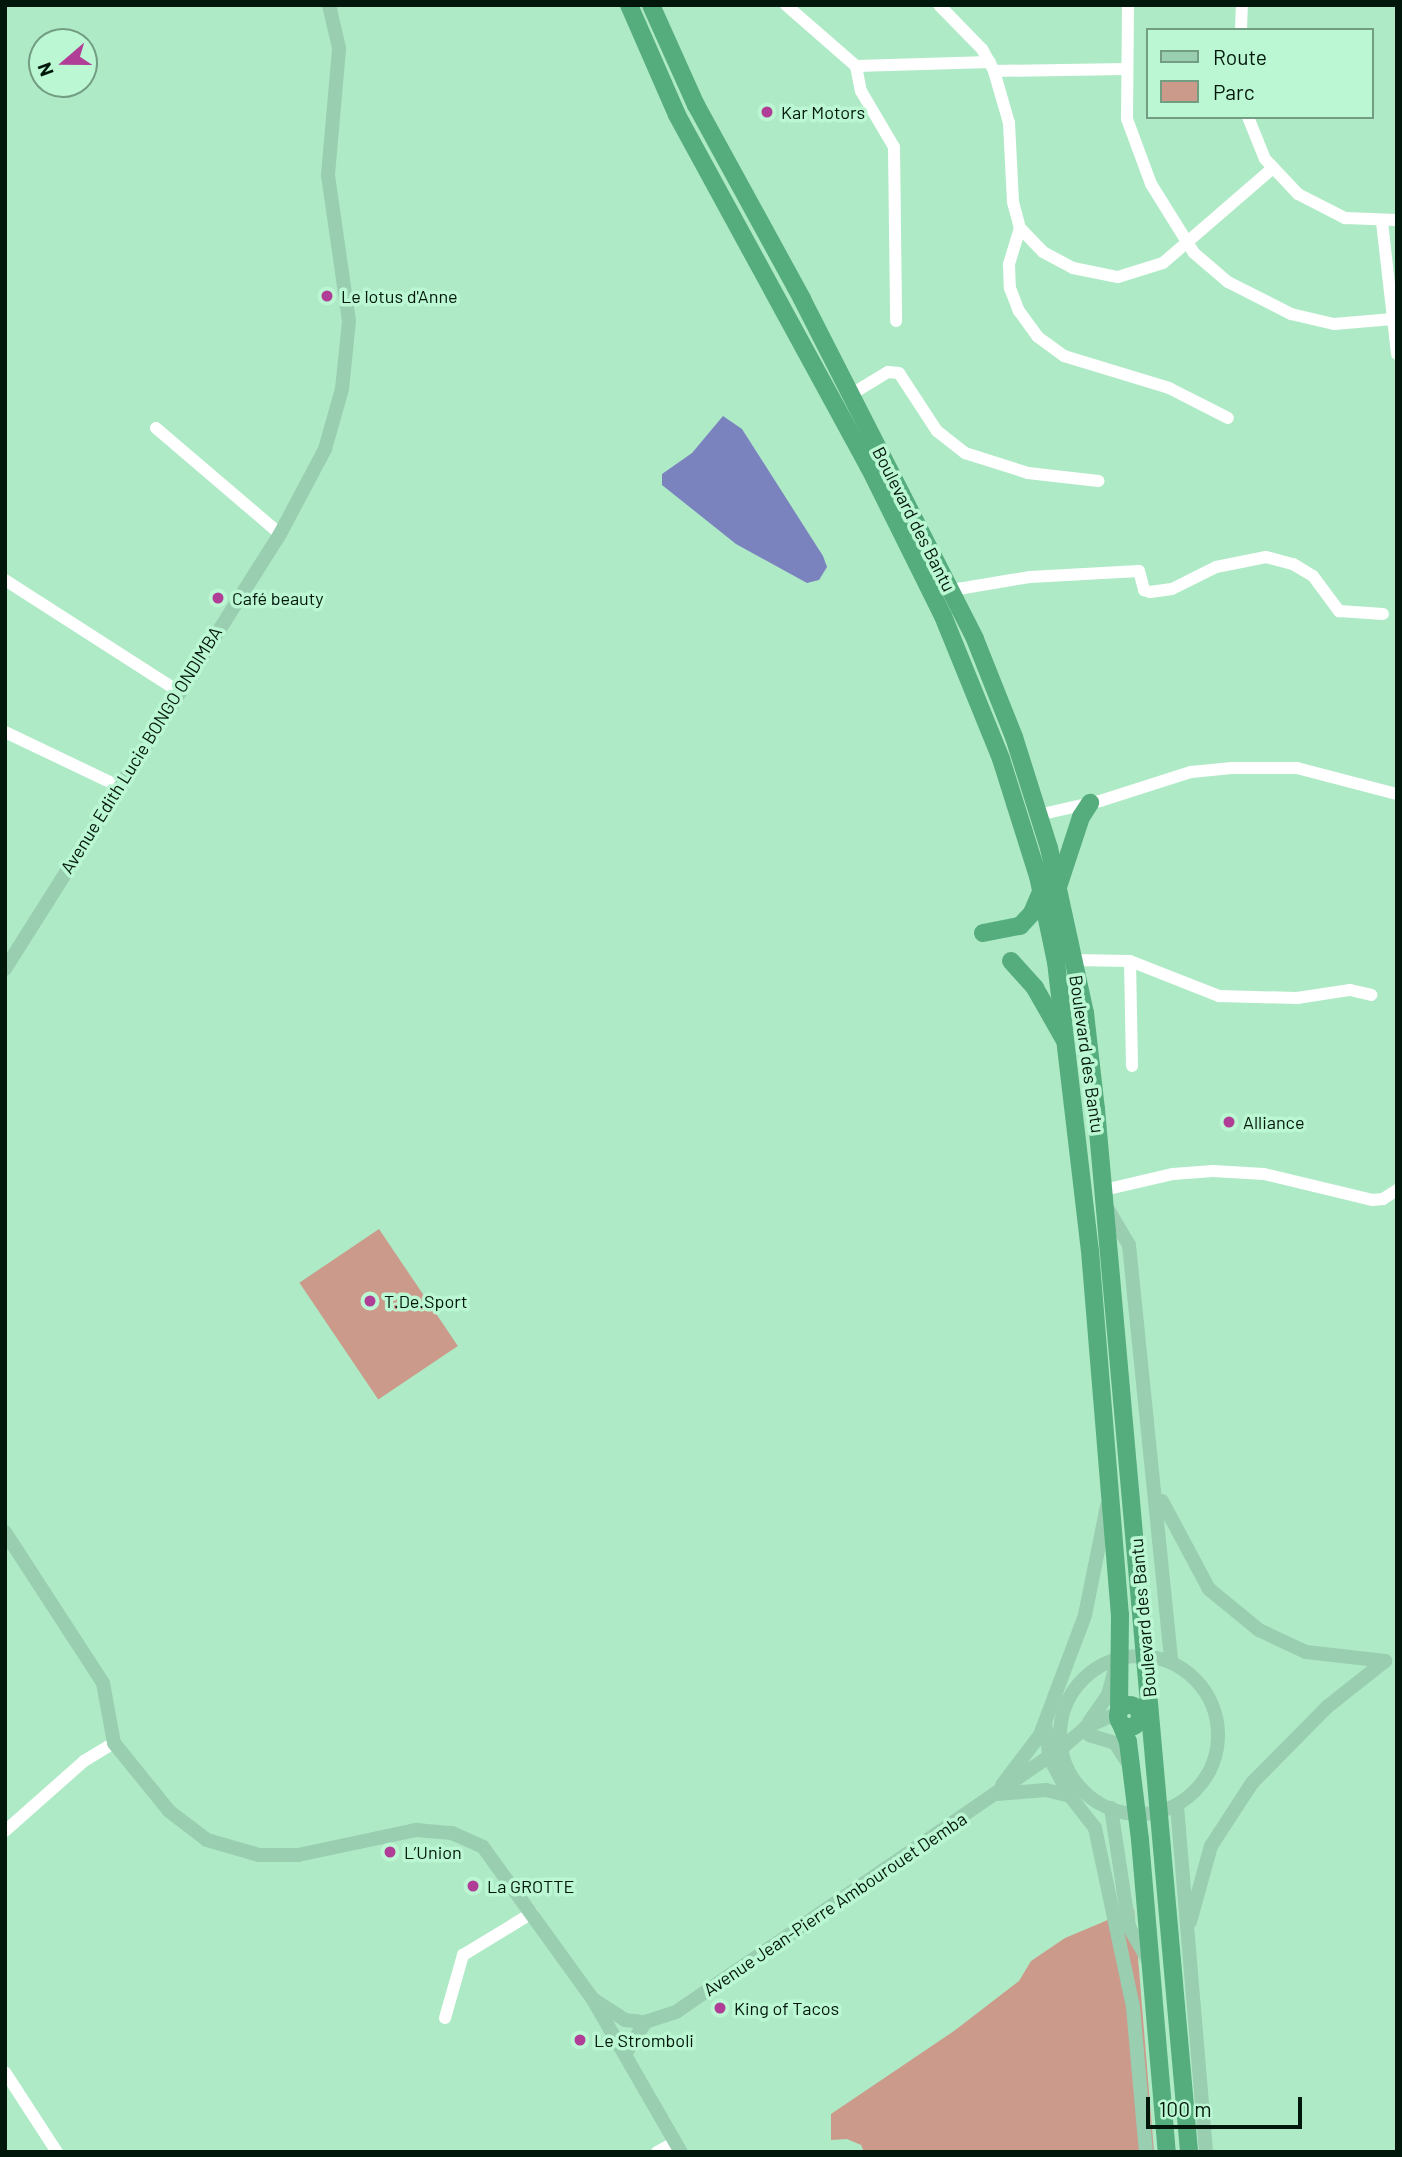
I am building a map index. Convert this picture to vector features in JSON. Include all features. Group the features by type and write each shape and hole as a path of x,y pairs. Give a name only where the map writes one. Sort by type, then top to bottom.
{"highway":[{"name":"Boulevard des Bantu","path":"629,5 677,115 869,467 943,616 1001,759 1074,960 1085,1013 1132,1488 1134,1656 1119,1717 1131,1769 1157,1811 1151,1965 1167,2152"},
{"name":"Boulevard des Bantu","path":"651,5 726,164 952,590 995,686 1038,815 1050,889 1067,1044 1120,1615 1134,1656 1148,1677 1157,1811 1189,2152"},
{"path":"983,933 1020,926 1032,913 1050,889 1081,817 1090,803"},
{"path":"1011,961 1035,988 1067,1044"},
{"path":"1132,1488 1139,1715 1157,1811"},
{"path":"1119,1717 1129,1727 1139,1715"}],"main road":[{"name":"Avenue Edith Lucie BONGO ONDIMBA","path":"5,969 178,691 280,534 325,449 347,355 347,288 328,175 338,48 329,5"},
{"path":"1105,1198 1129,1245 1156,1488 1171,1661"},
{"path":"995,1794 1040,1735 1085,1615 1110,1488"},
{"path":"1156,1488 1177,1537 1209,1589 1259,1630 1306,1652 1385,1661 1326,1707 1252,1783 1211,1846 1188,1930"},
{"path":"5,1532 103,1683 114,1743 169,1811 207,1840 241,1852 276,1856 316,1852 400,1832 452,1833 483,1847 592,1998 678,2147"},
{"path":"1120,1615 1111,1687 1088,1731 1115,1743 1131,1769"},
{"path":"1134,1656 1171,1661 1192,1675 1208,1695 1217,1719 1218,1745 1211,1769 1197,1790 1157,1811 1111,1808 1077,1785 1066,1746 1065,1707 1078,1683 1097,1667 1134,1656"},
{"name":"Avenue Jean-Pierre Ambourouet Demba","path":"645,2022 695,2000 1049,1757 1088,1731 1119,1717"},
{"path":"1045,1721 1049,1757 1070,1796 1095,1828 1125,1957 1146,2152"},
{"path":"995,1794 1046,1790 1070,1796"},
{"path":"1111,1808 1129,1927 1151,1965"},
{"path":"1157,1811 1188,1930 1206,2152"},
{"path":"592,1998 625,2020 645,2022 626,2053"}],"street":[{"path":"786,5 856,66 861,91 894,146 896,321"},
{"path":"939,5 992,66 1009,123 1013,202 1020,228 1043,252 1082,272 1102,277 1149,270 1188,245 1272,169"},
{"path":"1128,5 1127,119 1151,184 1188,245 1228,282 1291,314 1334,324 1393,319"},
{"path":"1241,28 1242,5"},
{"path":"856,66 992,66 1126,76"},
{"path":"1249,119 1272,169 1298,194 1331,213 1382,222 1397,220"},
{"path":"1382,222 1397,354"},
{"path":"1020,228 1011,252 1010,288 1018,311 1038,337 1065,356 1170,388 1228,418"},
{"path":"850,395 888,372 899,373 937,431 965,453 1038,476 1099,481"},
{"path":"156,428 280,534"},
{"path":"952,590 1030,577 1139,571 1144,590 1150,592 1172,589 1224,565 1266,557 1293,564 1313,576 1339,611 1382,614"},
{"path":"5,579 178,691"},
{"path":"5,732 118,786"},
{"path":"1038,815 1090,803 1191,772 1251,767 1297,768 1397,794"},
{"path":"1074,960 1130,961 1219,996 1297,998 1350,990 1371,995"},
{"path":"1130,961 1132,1066"},
{"path":"1105,1198 1173,1174 1213,1171 1264,1174 1372,1200 1383,1199 1397,1190"},
{"path":"5,1831 85,1761 114,1743"},
{"path":"445,2018 463,1955 532,1913"},
{"path":"5,2072 57,2152"},
{"path":"657,2152 678,2147"}],"green space":[{"path":"379,1229 458,1346 378,1400 299,1283"},
{"path":"1134,1909 1154,2152 864,2152 861,2145 847,2139 831,2140 831,2114 954,2031 1019,1981 1031,1961 1065,1938"}],"water":[{"path":"723,416 742,429 823,556 827,567 819,580 807,583 736,544 662,485 662,474 692,453"}],"place":[{"name":"Kar Motors","path":"767,112"},
{"name":"Le lotus d'Anne","path":"327,296"},
{"name":"Café beauty","path":"218,598"},
{"name":"Alliance","path":"1229,1122"},
{"name":"T.De.Sport","path":"370,1301"},
{"name":"L’Union","path":"390,1852"},
{"name":"La GROTTE","path":"473,1886"},
{"name":"King of Tacos","path":"720,2008"},
{"name":"Le Stromboli","path":"580,2040"}]}
